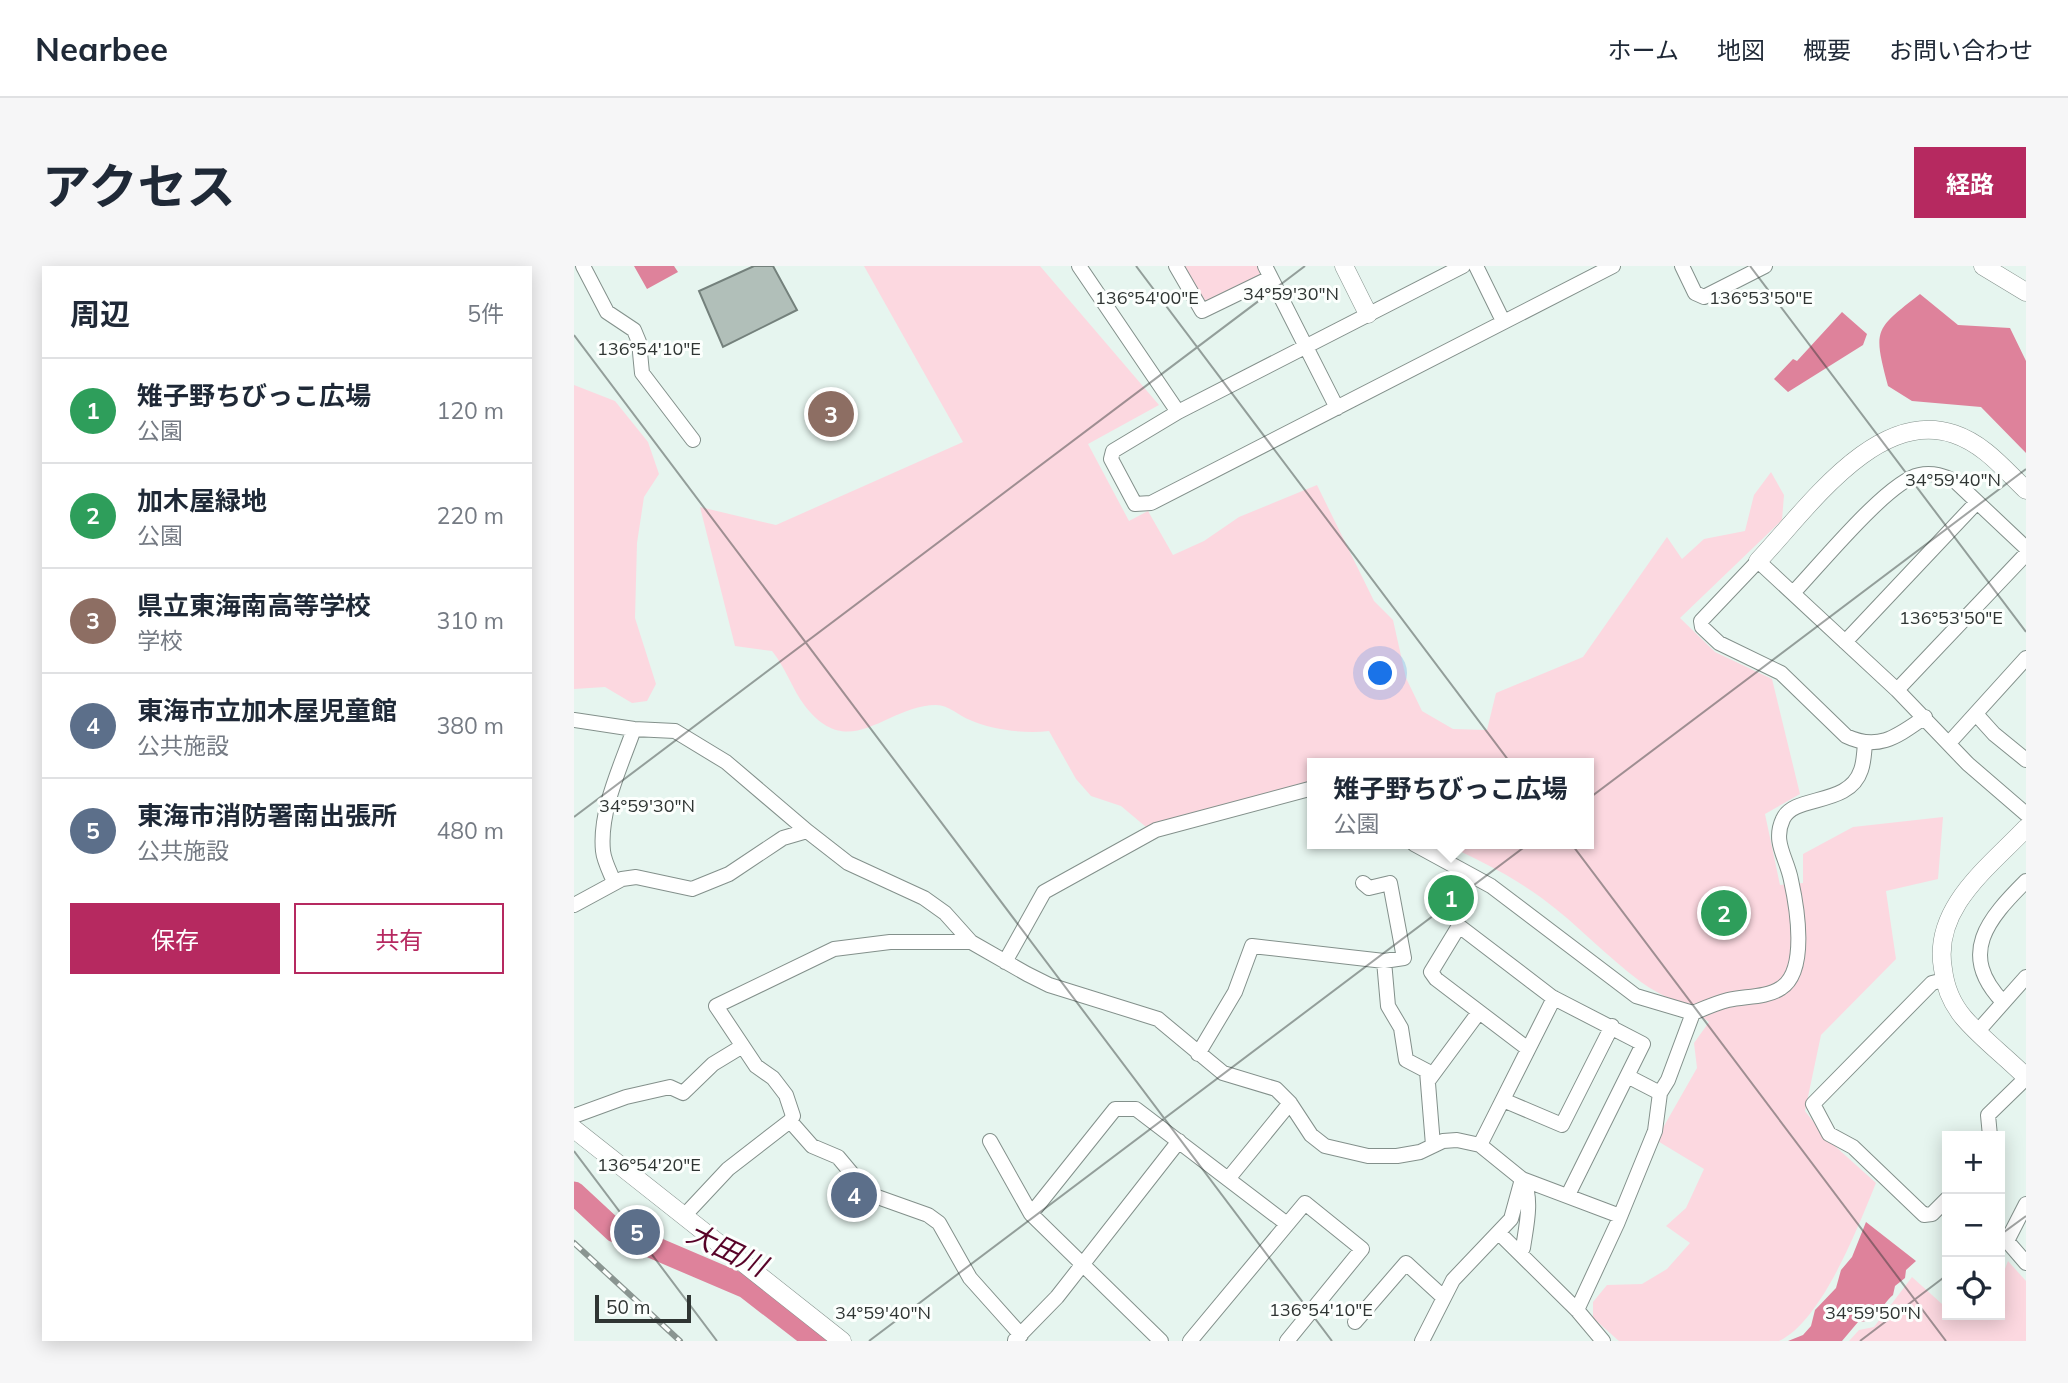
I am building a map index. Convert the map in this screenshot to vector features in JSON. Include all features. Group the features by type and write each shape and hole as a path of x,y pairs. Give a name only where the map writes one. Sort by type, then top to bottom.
{"street":[{"path":"583,266 607,312 634,330 642,373 693,440"},
{"path":"1079,266 1178,412"},
{"path":"1176,266 1202,311 1267,272 1337,408"},
{"path":"1344,266 1368,314"},
{"path":"1463,266 1178,412 1113,451 1111,458 1135,503 1151,503 1613,266"},
{"path":"1476,266 1503,321"},
{"path":"1682,266 1695,293 1704,297 1765,266"},
{"path":"1983,266 2026,292"},
{"path":"1925,717 1895,738 1865,744 1846,736 1781,673 1719,643 1702,627 1701,621 1850,464 1888,437 1913,431 1954,434 1988,453 2026,490"},
{"path":"1793,593 1895,485 1907,479 1931,474 1945,476 2026,548"},
{"path":"1845,642 1977,502"},
{"path":"1897,690 2026,554"},
{"path":"1758,561 2026,814"},
{"path":"1949,743 2026,658"},
{"path":"1976,713 1994,734 2026,760"},
{"path":"574,720 634,730 675,731 726,762 848,863 924,898 945,913 971,942 1049,985 1157,1019 1223,1073 1276,1089 1290,1103 1311,1135 1325,1146 1368,1156 1398,1156 1457,1140 1480,1145 1522,1179 1620,1216"},
{"path":"614,882 603,854 602,833 615,782 634,730"},
{"path":"1423,849 1491,886 1636,996 1693,1013 1729,1000 1756,997 1782,988 1795,968 1798,945 1796,912 1791,878 1777,841 1783,817 1793,806 1823,801 1846,788 1861,772 1865,744"},
{"path":"1005,962 1044,892 1156,830 1307,790"},
{"path":"1990,1131 1988,1115 2026,1077 1963,1017 1944,980 1942,942 1954,908 1966,891 2026,828"},
{"path":"574,905 614,882 636,877 692,889 729,874 783,838 807,831"},
{"path":"2003,1002 1992,990 1983,973 1981,944 1986,926 1996,911 2026,881"},
{"path":"1199,1054 1235,992 1252,946 1384,961 1404,958 1390,883 1369,888 1363,883"},
{"path":"1528,1049 1431,972 1459,926 1554,998 1643,1044 1629,1077 1568,1195"},
{"path":"684,1216 728,1169 793,1116 786,1095 741,1047 716,1006 834,950 890,942 971,942"},
{"path":"1384,961 1388,1006 1401,1028 1406,1060 1427,1071 1433,1145"},
{"path":"1978,1031 2026,977"},
{"path":"1942,1204 1932,1214 1924,1215 1853,1147 1829,1134 1813,1104 1932,983 1944,980"},
{"path":"1480,1145 1554,998"},
{"path":"1428,1081 1479,1012"},
{"path":"1577,1310 1655,1131 1660,1093 1668,1080 1693,1013"},
{"path":"1503,1100 1562,1125 1612,1026"},
{"path":"574,1116 626,1097 670,1087 683,1093 713,1064 741,1047"},
{"path":"1629,1077 1660,1093"},
{"path":"1228,1179 1290,1103"},
{"path":"1031,1214 1115,1109 1136,1110 1287,1224"},
{"path":"790,1121 812,1146 838,1157 869,1194 928,1215 939,1223 970,1278 1017,1339 1057,1297 1179,1142"},
{"path":"574,1129 842,1341"},
{"path":"990,1141 1031,1214 1161,1341"},
{"path":"1422,1341 1442,1296 1453,1280 1511,1219 1522,1179"},
{"path":"1522,1179 1528,1189 1522,1248"},
{"path":"1189,1341 1305,1203 1362,1249 1287,1341"},
{"path":"2026,1204 2007,1241 2026,1263"},
{"path":"1499,1233 1577,1310 1603,1341"},
{"path":"1354,1322 1406,1263 1442,1296"}],"shaded area":[{"path":"634,266 674,266 678,272 647,289"},
{"path":"864,266 1040,266 1159,405 1088,444 1129,521 1148,511 1173,555 1204,541 1239,517 1317,485 1374,601 1393,620 1406,678 1422,711 1453,729 1487,730 1496,693 1583,657 1667,537 1682,559 1704,539 1745,531 1754,495 1771,472 1784,495 1782,520 1680,618 1715,652 1772,679 1800,794 1765,814 1780,885 1803,883 1803,854 1853,827 1943,817 1938,879 1886,891 1896,959 1821,1035 1805,1111 1826,1138 1876,1183 1837,1271 1810,1314 1795,1330 1779,1341 1619,1341 1593,1318 1593,1302 1607,1285 1642,1284 1667,1269 1690,1243 1666,1226 1686,1208 1704,1169 1656,1140 1697,1068 1694,1043 1709,1022 1641,982 1531,891 1455,849 1594,849 1594,758 1307,758 1307,786 1152,832 1121,806 1091,796 1076,779 1049,731 999,729 936,705 918,707 869,727 853,731 837,730 821,723 805,706 772,651 735,646 700,507 776,525 963,442"},
{"path":"1185,266 1258,266 1261,271 1259,278 1207,303 1201,300"},
{"path":"1920,294 1958,325 2010,328 2026,361 2026,453 1981,407 1912,401 1888,386 1880,353 1881,332 1893,316"},
{"path":"1842,312 1867,334 1863,345 1788,392 1774,379 1793,359 1797,361"},
{"path":"574,385 615,401 648,442 659,474 644,497 637,543 635,618 656,684 647,701 632,703 605,687 574,689"},
{"path":"1457,883 1469,892 1449,917 1431,903"},
{"path":"1866,1222 1916,1261 1906,1270 1905,1278 1895,1286 1893,1295 1875,1316 1858,1322 1842,1341 1788,1341 1803,1335 1811,1326 1815,1310 1836,1288 1841,1270 1852,1257"},
{"path":"2008,1261 2026,1281 2026,1341 1849,1341 1859,1330 1874,1327 1912,1277 1942,1304 1942,1320 2005,1320 2005,1269"}],"building":[{"path":"754,266 773,266 797,310 723,347 699,291"}],"waterway":[{"name":"大田川","path":"574,1193 615,1231 746,1287 816,1341"}],"railway":[{"path":"574,1243 680,1341"}],"place":[{"name":"県立東海南高等学校","path":"831,414"},
{"name":"雉子野ちびっこ広場","path":"1451,898"},
{"name":"加木屋緑地","path":"1724,913"},
{"name":"東海市立加木屋児童館","path":"854,1195"},
{"name":"東海市消防署南出張所","path":"637,1232"}]}
